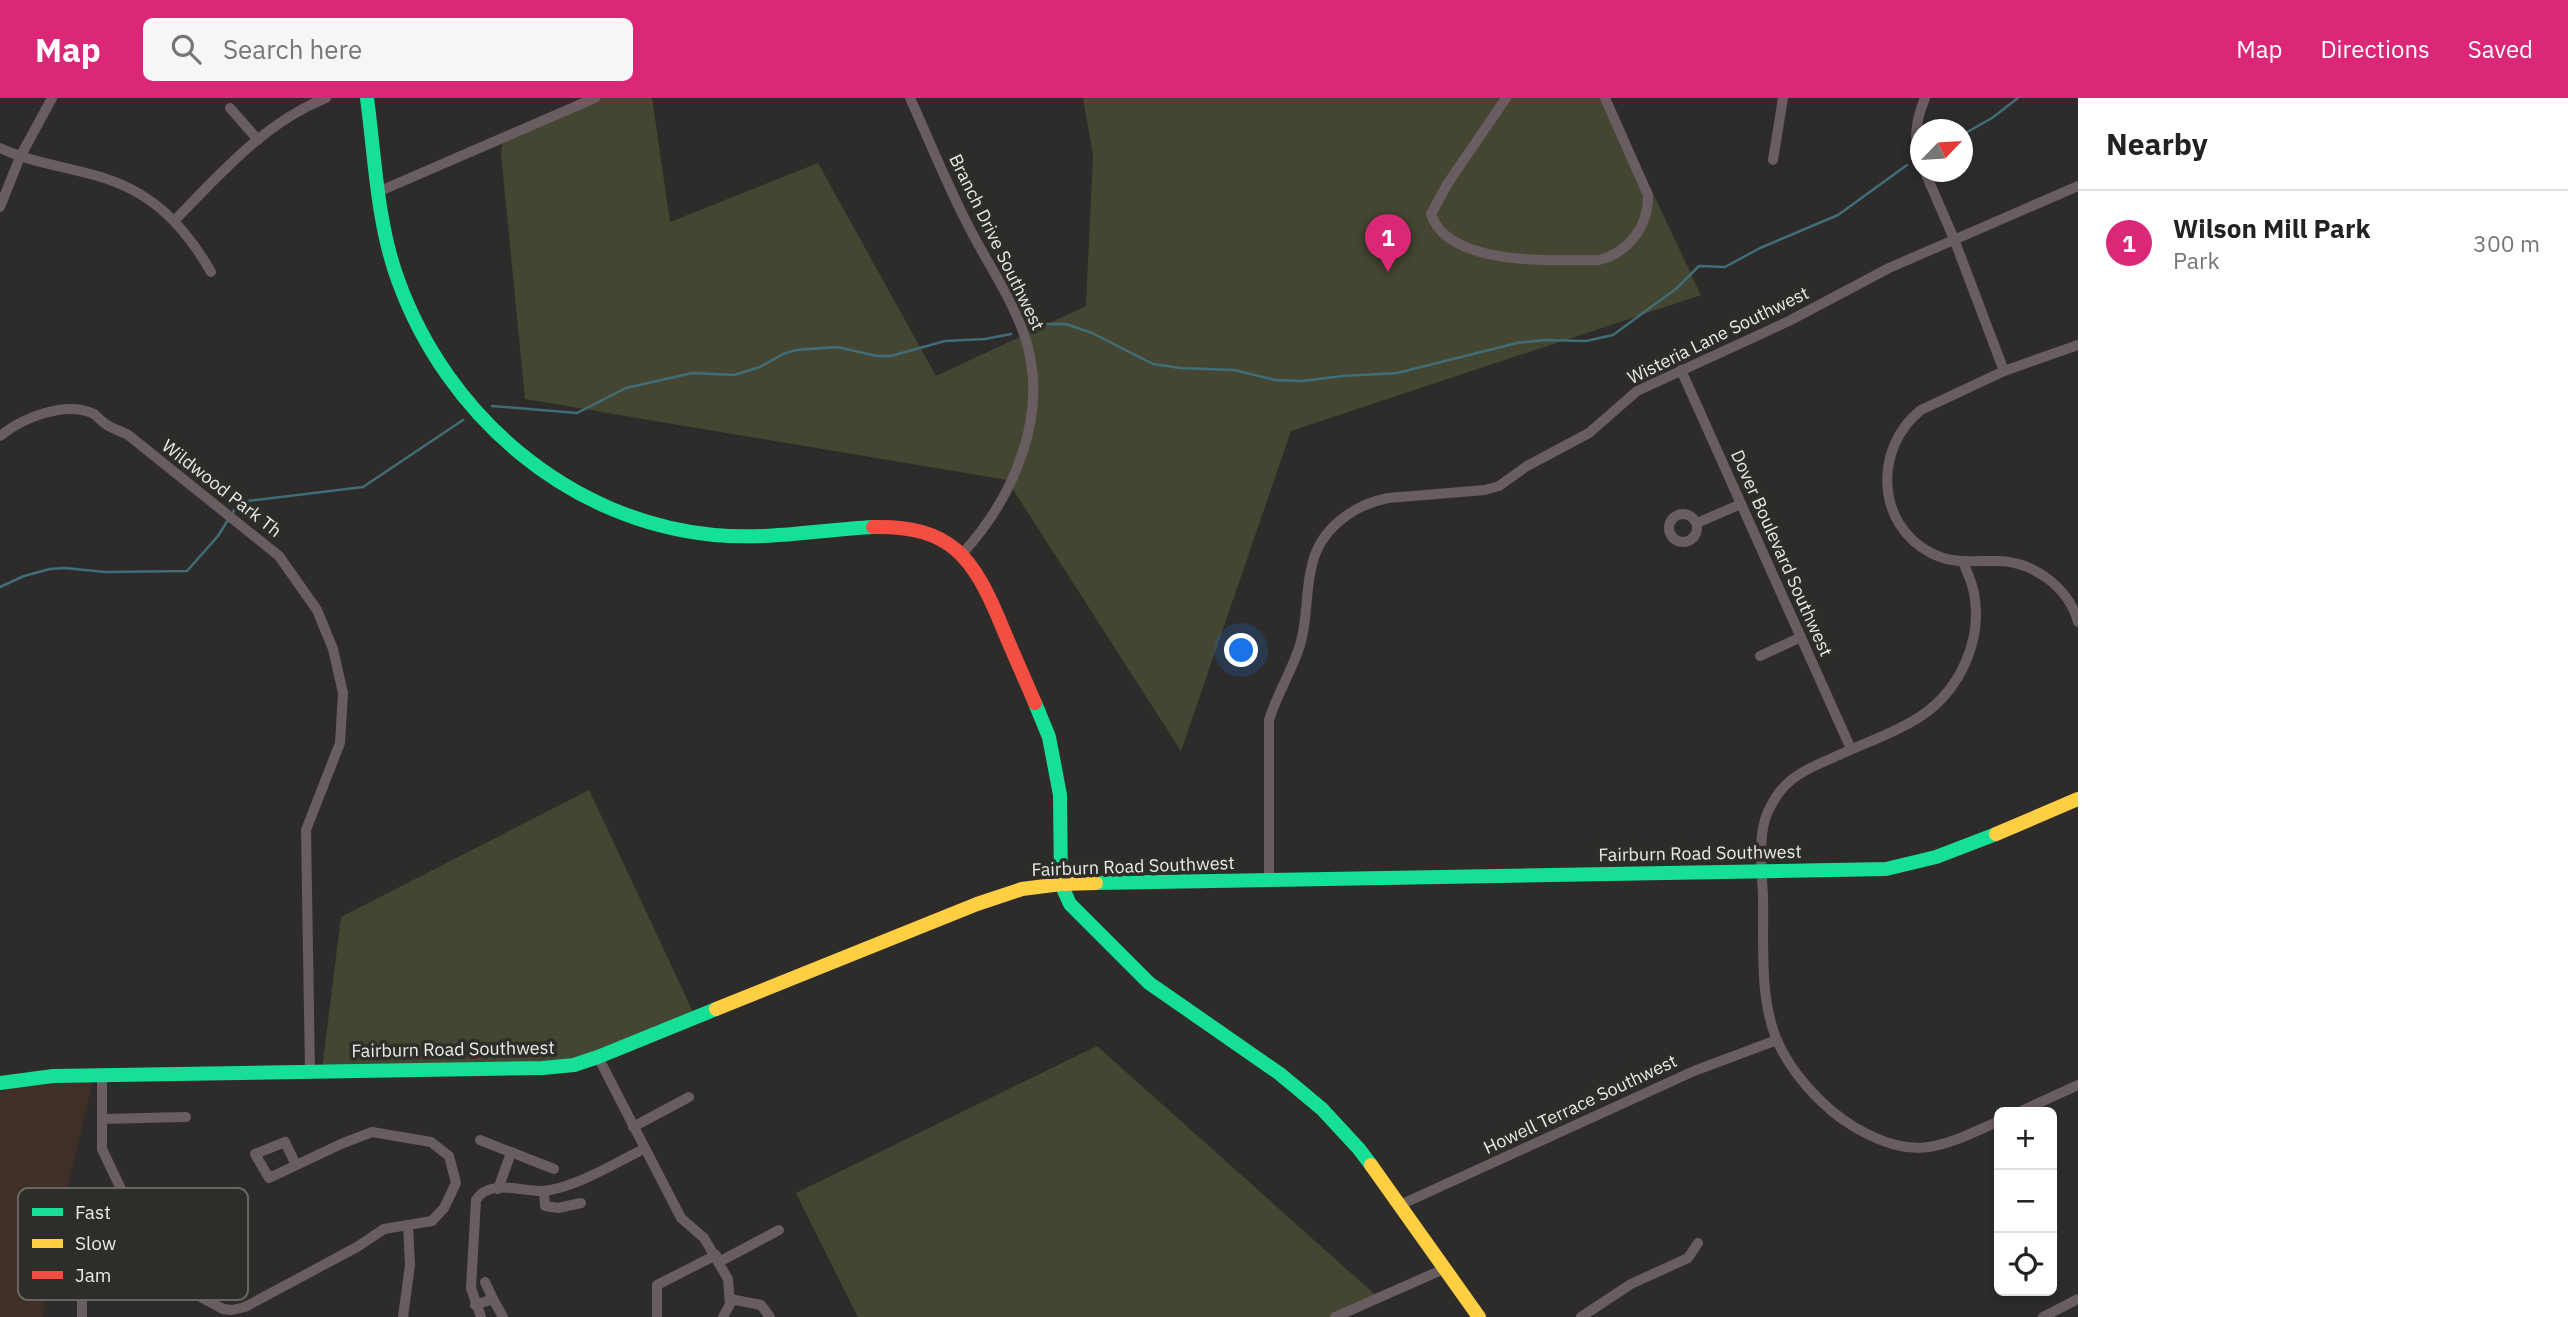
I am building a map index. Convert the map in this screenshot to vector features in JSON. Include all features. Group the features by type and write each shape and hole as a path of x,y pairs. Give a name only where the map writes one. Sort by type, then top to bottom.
{"street":[{"path":"0,207 20,157 52,98"},
{"path":"175,220 225,168 258,139 286,117 326,98"},
{"path":"367,98 387,237 412,317 456,390 490,429 520,456 551,479 625,514 683,531 745,536 900,527 933,535 962,554 985,586 1049,737 1060,795 1061,884 1070,904 1149,983 1178,1006 1280,1074 1322,1109 1359,1149 1479,1317"},
{"path":"380,191 596,98"},
{"name":"Branch Drive Southwest","path":"910,98 969,227 1017,315 1030,358 1033,384 1033,407 1023,454 1013,478 972,543 962,554"},
{"path":"1506,98 1437,203 1431,214 1435,225 1463,246 1503,257 1599,260 1614,256 1626,248 1648,209 1648,195 1605,98"},
{"path":"1773,160 1783,98"},
{"path":"1917,119 1925,98"},
{"path":"230,108 258,139"},
{"path":"0,148 20,157 118,183 148,198 175,220 195,244 211,272"},
{"path":"1929,182 2004,371"},
{"name":"Wisteria Lane Southwest","path":"1269,881 1269,720 1276,697 1300,646 1306,619 1311,565 1329,530 1349,512 1375,501 1485,490 1499,486 1527,466 1589,433 1637,391 1789,321 1889,268 2078,186"},
{"path":"2078,345 2004,371 1921,410 1901,429 1892,445 1886,478 1888,497 1894,513 1902,528 1915,542 1945,559 1963,562 2001,561 2025,566 2050,579 2068,599 2078,622"},
{"name":"Dover Boulevard Southwest","path":"1681,370 1851,749"},
{"name":"Wildwood Park Th","path":"0,436 13,424 36,415 60,410 94,414 109,427 127,434 279,556 317,610 333,649 343,693 340,743 306,830 310,1072"},
{"path":"1697,523 1741,504"},
{"path":"1963,562 1973,592 1976,621 1970,652 1958,678 1942,699 1922,716 1802,772 1777,794 1768,811 1763,827 1762,872 1767,1002 1777,1040 1807,1084 1850,1125 1889,1144 1927,1149 1947,1144 1994,1123"},
{"path":"1760,656 1801,637"},
{"name":"Fairburn Road Southwest","path":"0,1083 20,1078 102,1075 543,1069 574,1065 977,904 1022,890 1061,884 1886,869 1927,861 1963,848 2078,799"},
{"name":"Howell Terrace Southwest","path":"1400,1205 1694,1071 1777,1040"},
{"path":"598,1057 681,1218 704,1238 728,1279 730,1299 723,1317"},
{"path":"102,1075 102,1149 121,1188"},
{"path":"2030,1107 2078,1085"},
{"path":"633,1127 689,1097"},
{"path":"102,1119 186,1117"},
{"path":"206,1300 223,1309 245,1307 357,1247 384,1229 432,1221 444,1208 455,1189 454,1168 449,1156 431,1142 372,1132 296,1165"},
{"path":"480,1140 554,1169"},
{"path":"481,1317 471,1288 476,1200 481,1193 498,1189 544,1191 579,1180 644,1149"},
{"path":"498,1189 511,1153"},
{"path":"544,1191 545,1206 558,1208 581,1203"},
{"path":"403,1317 410,1265 408,1226"},
{"path":"657,1317 657,1285 779,1230"},
{"path":"1581,1317 1631,1284 1688,1258 1698,1242"},
{"path":"1335,1317 1444,1269"},
{"path":"485,1282 503,1317"},
{"path":"475,1305 493,1299"},
{"path":"730,1299 761,1306 771,1317"},
{"path":"2043,1317 2078,1299"}],"shaded area":[{"path":"93,1080 68,1188 18,1188 18,1300 46,1300 43,1317 0,1317 0,1092 20,1087"}],"green space":[{"path":"583,98 652,98 670,222 818,163 936,376 1086,306 1093,155 1083,98 1608,98 1701,295 1291,431 1181,751 1007,480 525,399 501,154 503,136"},
{"path":"589,790 694,1014 566,1068 322,1069 341,917"},
{"path":"1097,1046 1381,1300 1344,1317 858,1317 796,1193"}],"waterway":[{"path":"1973,129 2018,98"},
{"path":"1038,324 1066,324 1092,333 1153,364 1234,370 1275,380 1302,381 1397,373 1517,343 1545,340 1586,341 1613,335 1677,288 1699,266 1725,267 1760,248 1838,215 1907,165"},
{"path":"492,406 577,413 626,388 692,373 734,375 760,367 796,350 837,347 877,356 891,356 945,341 985,339 1011,334"},
{"path":"232,514 239,502 363,487 463,420"},
{"path":"0,587 24,576 50,569 105,572 187,571 218,536 228,520"}],"traffic: fast":[{"path":"367,98 381,213 398,280 420,329 448,375 481,417 520,453 563,484 610,508 661,526 734,536 873,527"},
{"path":"1035,703 1049,737 1060,795 1061,884 1070,904 1149,983 1280,1074 1322,1109 1371,1165"},
{"path":"1096,883 1886,869 1936,857 1996,834"},
{"path":"0,1083 53,1076 543,1068 574,1065 716,1009"}],"traffic: slow":[{"path":"1996,834 2078,799"},
{"path":"716,1009 977,904 1022,889 1096,883"},
{"path":"1371,1165 1479,1317"}],"traffic: jam":[{"path":"873,527 922,532 940,539 969,563 991,601 1035,703"}],"place":[{"name":"Wilson Mill Park","path":"1388,272"}]}
